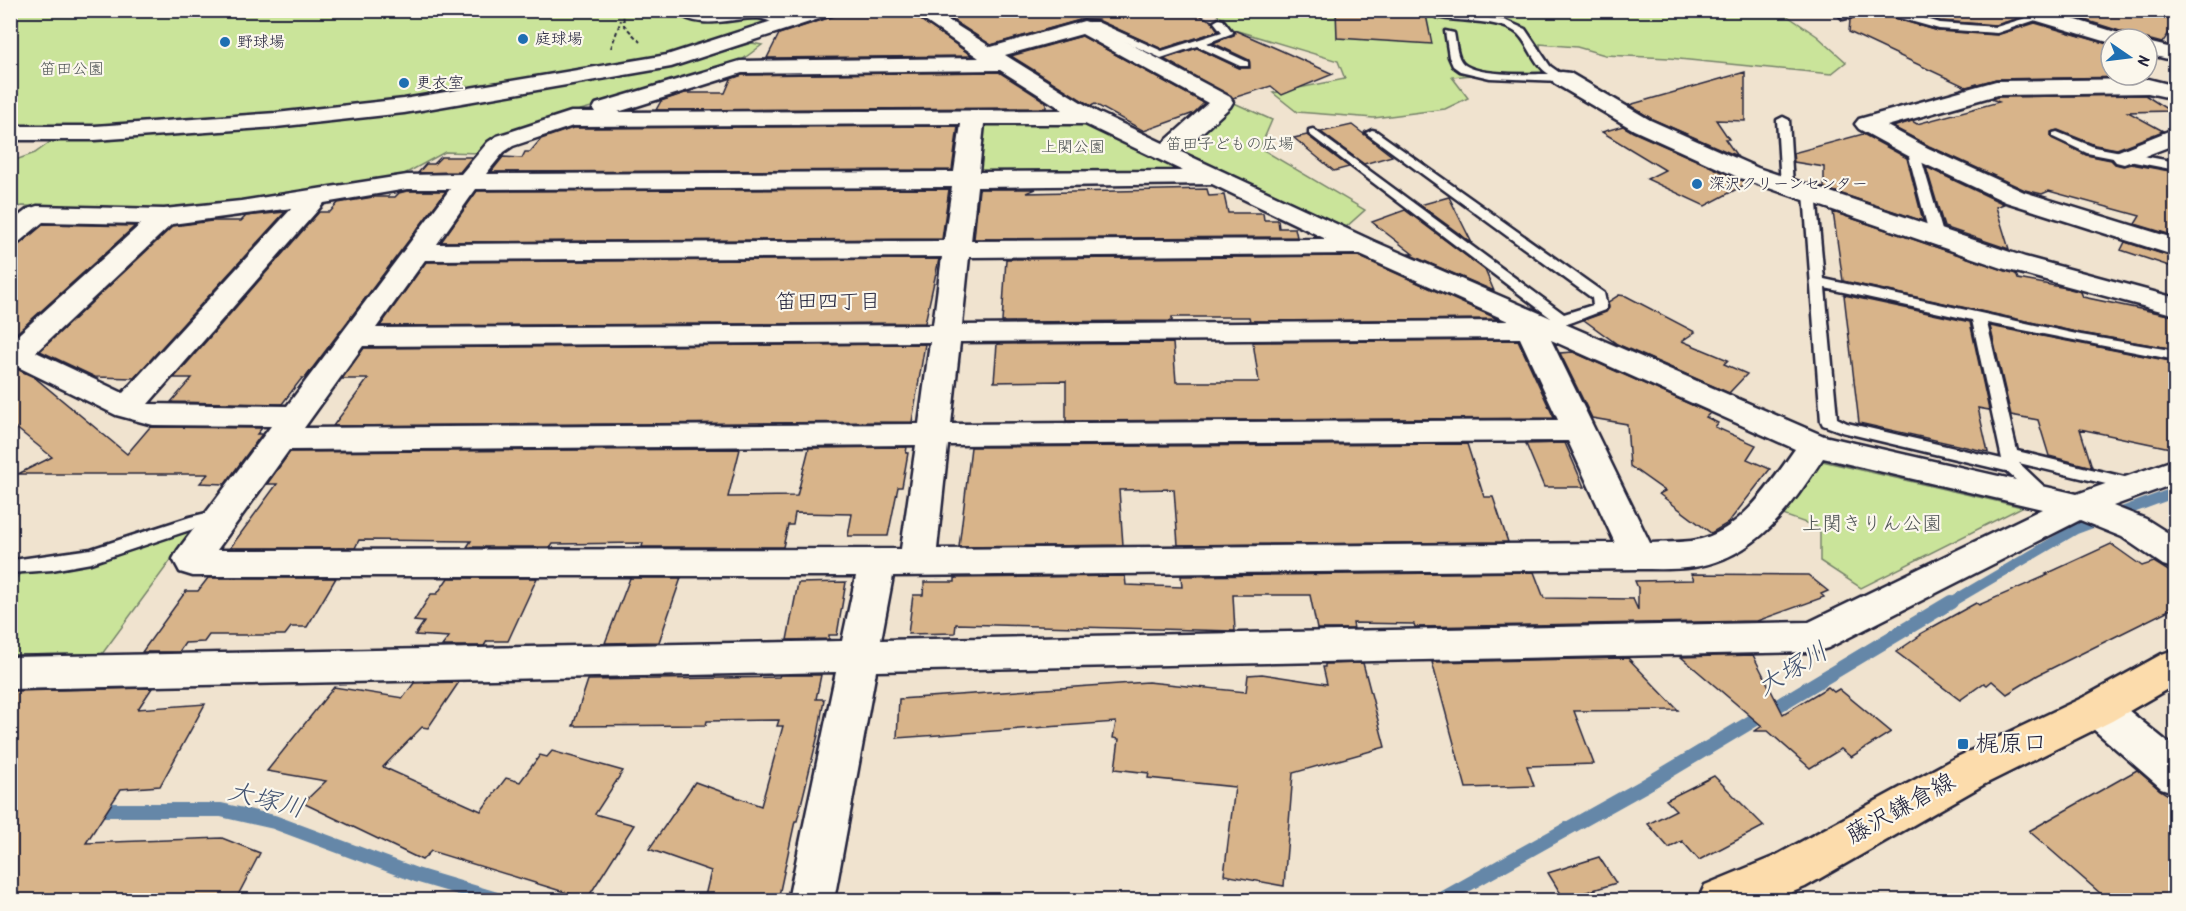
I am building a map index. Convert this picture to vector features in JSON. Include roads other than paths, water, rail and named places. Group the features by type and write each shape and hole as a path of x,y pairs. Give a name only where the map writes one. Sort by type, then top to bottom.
{"main road":[{"name":"藤沢鎌倉線","path":"1721,900 1789,872 1968,772 2098,709 2175,665"}],"street":[{"path":"10,133 95,133 276,120 404,106 671,61 827,10"},
{"path":"918,10 1089,117 1165,154 1364,247 1815,446 2063,502 2134,528 2175,556"},
{"path":"2021,10 2099,33"},
{"path":"1165,154 1222,102 1084,27 995,59 740,67 667,92 515,136 496,147 191,559 193,563 877,563 1639,555 1703,552 1727,543 1749,528 1771,508 1815,446"},
{"path":"2159,51 2175,55"},
{"path":"1562,78 1642,125 1749,173 2026,266 2175,307"},
{"path":"2175,93 2148,86 1996,88 1866,124 1920,153 2015,197 2175,249"},
{"path":"571,119 1089,117"},
{"path":"916,562 973,119"},
{"path":"2124,156 2175,135"},
{"path":"10,236 37,214 164,217 316,197 407,182 1216,178"},
{"path":"127,408 316,197"},
{"path":"164,217 14,352 127,408 153,415 287,427 932,435 1580,430"},
{"path":"418,252 1364,247"},
{"path":"357,337 1545,325"},
{"path":"1545,325 1580,430 1639,555"},
{"path":"10,673 1814,637 2063,502 2135,485 2175,470"},
{"path":"811,900 877,563"},
{"path":"2098,709 2175,775"}],"lane":[{"path":"679,10 684,16 703,18 759,12 776,15 784,24"},
{"path":"1876,10 1900,14 1939,26 1997,30 2043,16"},
{"path":"1439,15 1504,24 1521,31 1546,68 1562,78"},
{"path":"1084,27 1093,24 1158,55 1228,33 1220,22"},
{"path":"1449,33 1456,64 1464,70 1492,75 1562,78"},
{"path":"1198,43 1244,64"},
{"path":"1783,120 1817,282 1829,421 1842,427 2135,485"},
{"path":"1313,132 1545,325 1600,307 1599,296 1372,133"},
{"path":"2057,135 2091,150 2175,166"},
{"path":"1920,153 1915,157 1937,237"},
{"path":"1817,282 1979,318 2175,356"},
{"path":"1979,318 2011,461 2063,502"},
{"path":"11,567 66,563 117,549 198,519 223,515"}],"waterway":[{"name":"大塚川","path":"1948,604 2076,529 2176,492"},
{"name":"大塚川","path":"1440,900 1644,786 1951,602"},
{"name":"大塚川","path":"95,810 221,810 274,822 416,875 500,900"}],"place":[{"name":"庭球場","path":"523,39"},
{"name":"野球場","path":"225,42"},
{"name":"更衣室","path":"404,83"},
{"name":"深沢クリーンセンター","path":"1697,184"},
{"name":"梶原口","path":"1963,744"}],"district":[{"name":"笛田四丁目","path":"828,302"}],"park label":[{"name":"笛田公園","path":"72,69"},
{"name":"笛田子どもの広場","path":"1230,144"},
{"name":"上関公園","path":"1073,147"},
{"name":"上関きりん公園","path":"1872,525"}]}
